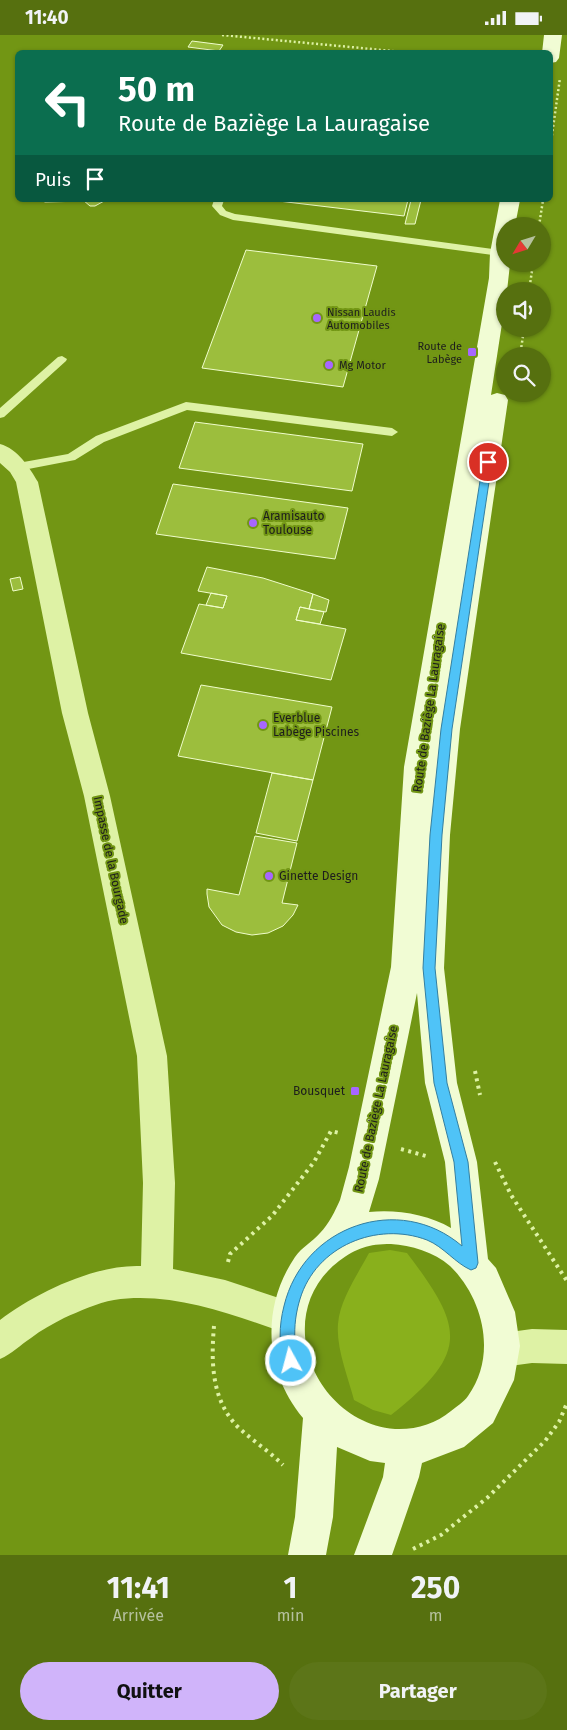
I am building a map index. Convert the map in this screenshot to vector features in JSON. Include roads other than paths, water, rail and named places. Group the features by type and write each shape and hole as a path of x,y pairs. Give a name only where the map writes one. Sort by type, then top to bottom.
{"main road":[{"path":"538,50 540,35"},
{"path":"551,50 553,35"},
{"name":"Route de Baziège La Lauragaise","path":"510,202 511,217"},
{"name":"Route de Baziège La Lauragaise","path":"334,1243 356,1204 406,969 410,927 412,839 418,767 499,278 502,273"},
{"name":"Route de Baziège La Lauragaise","path":"471,1263 461,1162 441,1083 429,968 436,835 447,729 507,337"},
{"path":"380,1227 405,1228 429,1234 451,1246 471,1263 486,1282 495,1303 501,1327 502,1351 498,1375 488,1398 473,1417 454,1432 431,1443 407,1447 388,1447 370,1443 336,1426 321,1414 308,1398 291,1361 288,1339 288,1317 293,1297 303,1275 317,1257 334,1243 356,1232 380,1227"},
{"path":"307,1555 314,1517 321,1414"},
{"path":"373,1555 401,1477 407,1447"}],"street":[{"name":"Impasse de la Bourgade","path":"9,459 27,482 75,713 97,796 152,1056 159,1183 156,1283"},
{"path":"0,1343 10,1332 44,1310 82,1293 115,1284 156,1283 221,1295 288,1317"},
{"path":"502,1351 532,1346 567,1347"}],"lane":[{"path":"218,202 217,206 223,213 233,217 496,253"},
{"path":"0,414 62,359"},
{"path":"9,459 71,457 100,439 186,406 392,432"}],"place":[{"name":"Nissan Laudis Automobiles","path":"317,318"},
{"name":"Route de Labège","path":"472,352"},
{"name":"Mg Motor","path":"329,365"},
{"name":"Aramisauto Toulouse","path":"253,523"},
{"name":"Everblue Labège Piscines","path":"263,725"},
{"name":"Ginette Design","path":"269,876"},
{"name":"Bousquet","path":"355,1091"}]}
